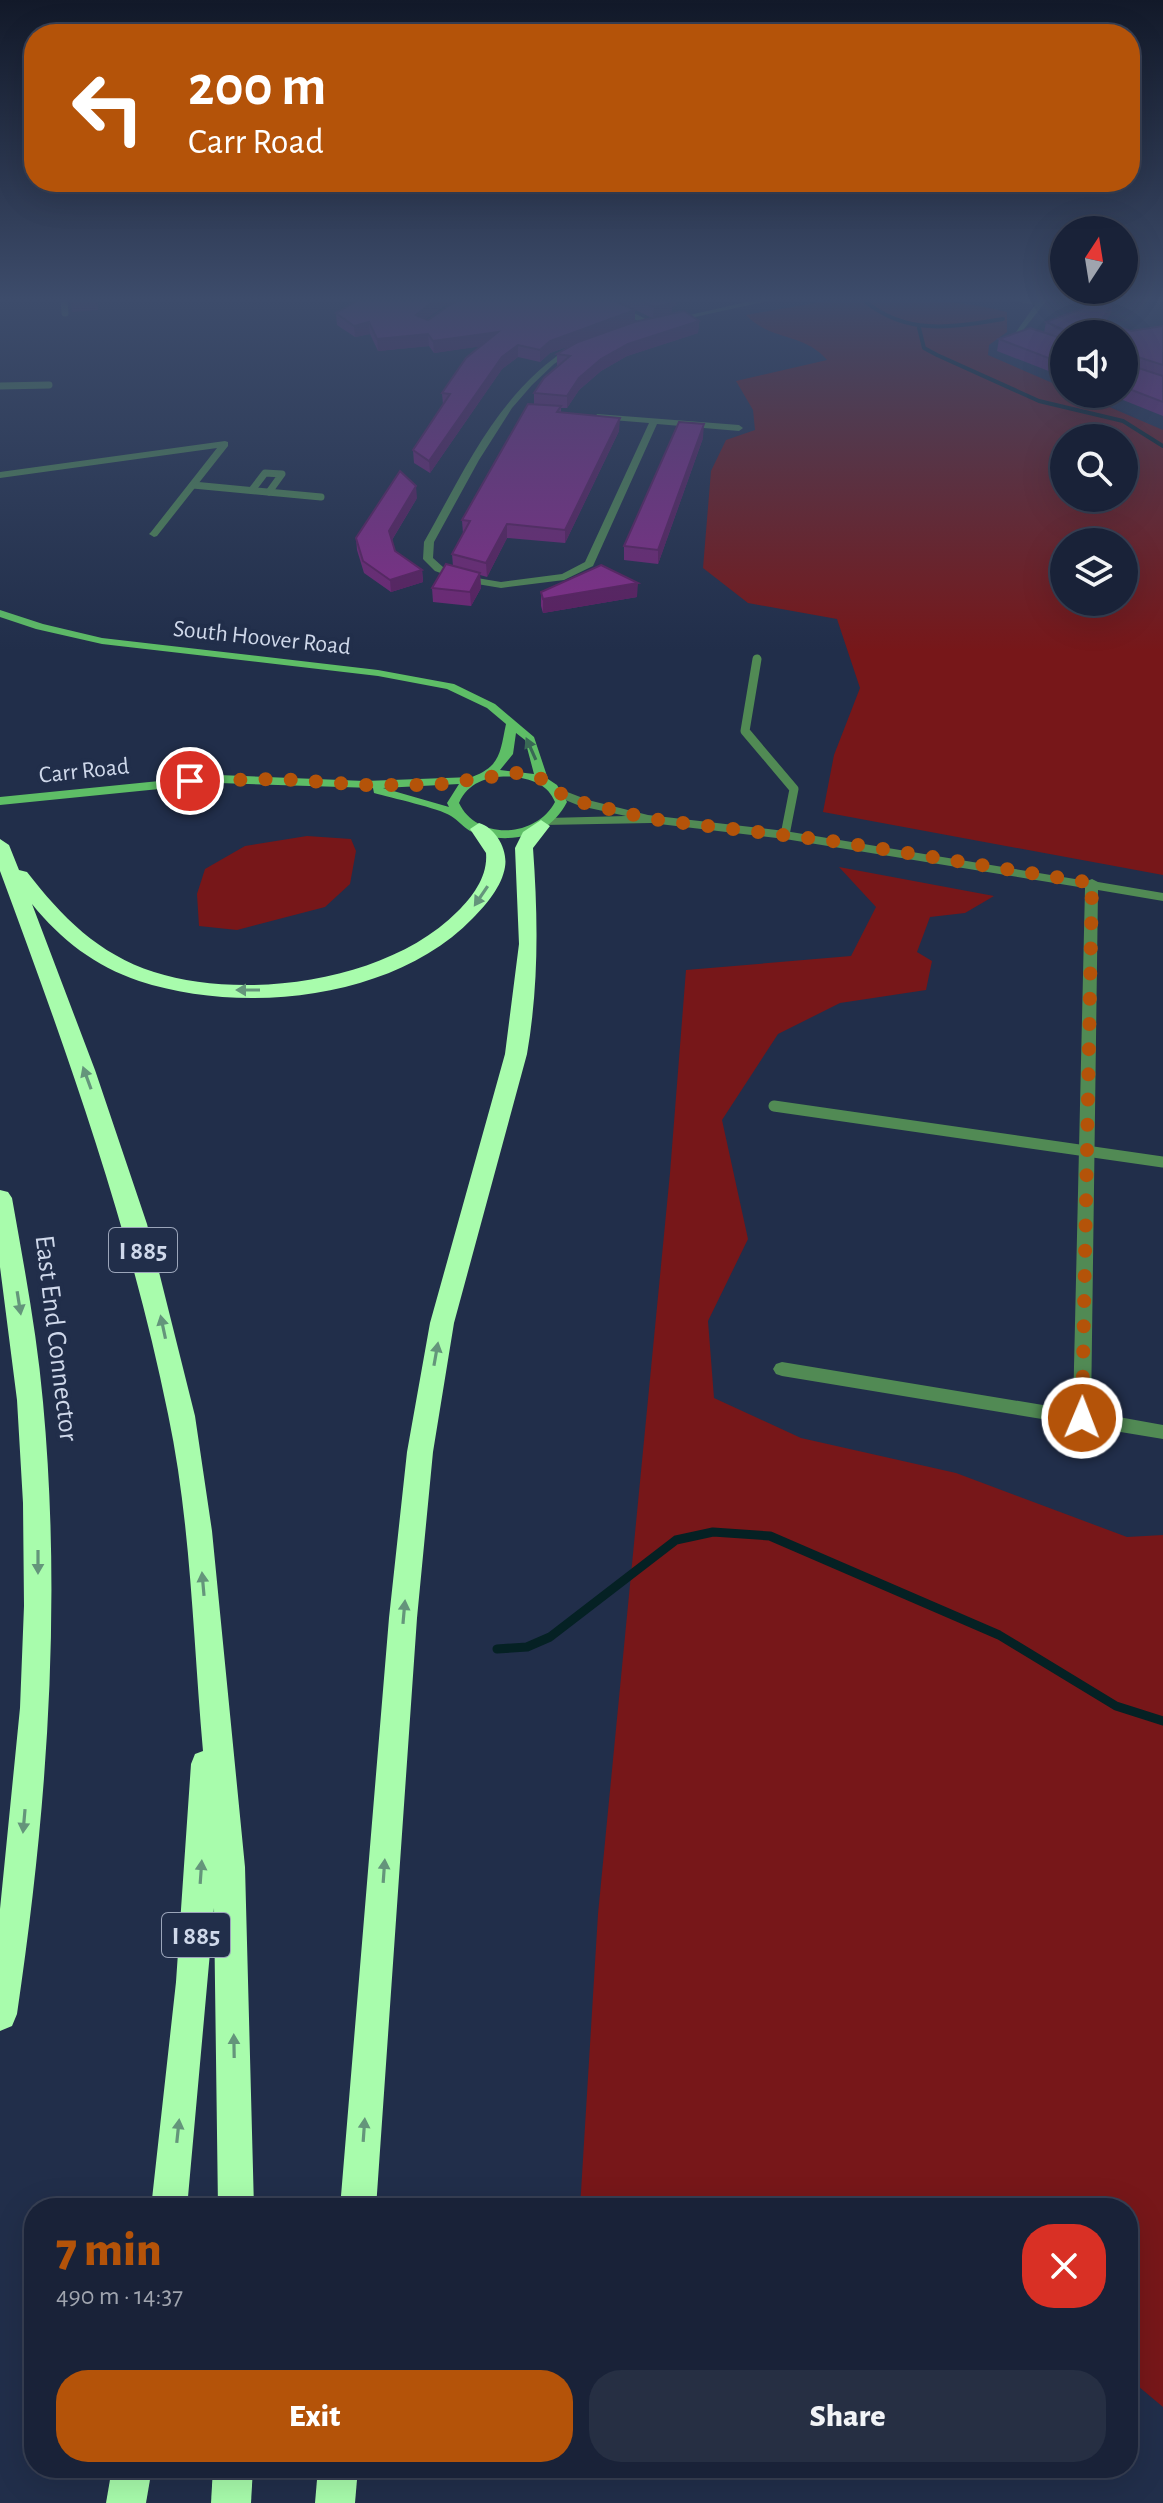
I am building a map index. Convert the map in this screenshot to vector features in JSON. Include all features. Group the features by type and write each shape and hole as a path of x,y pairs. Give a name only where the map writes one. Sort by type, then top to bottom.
{"highway":[{"path":"359,2198 403,1618 420,1452 451,1283 516,1054 529,944 524,854 530,836 545,824"},
{"path":"3,851 53,918 104,958 127,969 180,984 270,990 331,981 375,968 417,950 450,929 475,906 496,868 496,849 479,829"},
{"name":"I 885","path":"3,851 109,1143 160,1314 188,1459 210,1661 194,1967 170,2198"},
{"name":"East End Connector","path":"0,1198 26,1348 35,1449 38,1563 35,1692 25,1819 0,2014"},
{"path":"210,1661 229,1867 236,2198"},
{"path":"126,2503 130,2478"},
{"path":"231,2503 232,2478"},
{"path":"335,2503 337,2478"}],"street":[{"path":"502,417 429,542 428,559 439,569 469,580 501,585 551,580 589,564 654,421"},
{"path":"605,417 739,428"},
{"path":"0,475 225,444 154,534"},
{"name":"South Hoover Road","path":"0,613 40,627 102,641 431,682 479,699 530,739 542,779"},
{"path":"490,775 507,754 511,725"},
{"name":"Carr Road","path":"0,801 219,779 435,785 517,773 542,779"},
{"path":"542,779 557,792 584,803 651,819 785,835 1163,897"},
{"path":"456,813 454,797 474,780"},
{"name":"Carr Road","path":"365,785 456,813 479,829"},
{"path":"545,824 560,807 557,792"},
{"path":"479,829 506,833 545,824 651,819"},
{"path":"1082,1418 1092,883"},
{"path":"782,1369 1163,1432"}],"lane":[{"path":"252,490 265,473 282,474 269,492"},
{"path":"193,485 321,497"},
{"path":"757,659 745,731 794,789 785,835"},
{"path":"774,1106 1163,1162"}],"shaded area":[{"path":"754,417 1132,417 1163,430 1163,875 823,812 834,755 860,688 837,619 748,603 703,568 711,471 726,440 755,430"},
{"path":"307,836 351,839 356,851 350,884 325,907 237,930 199,926 197,894 205,869 245,846"},
{"path":"839,867 994,896 965,913 930,917 917,952 932,961 926,990 840,1003 778,1034 722,1120 748,1239 708,1321 714,1398 801,1438 956,1473 1127,1537 1163,1535 1163,2407 1138,2386 1138,2198 581,2198 598,1914 670,1173 686,970 851,956 876,907"}],"building":[{"path":"435,417 460,417 429,461 413,450"},
{"path":"521,417 620,418 565,530 507,524 486,563 452,554 470,521 462,520"},
{"path":"679,422 704,424 658,550 624,546"},
{"path":"400,471 416,486 389,531 395,551 422,570 390,580 363,561 356,538"},
{"path":"446,564 480,573 470,592 432,588"},
{"path":"601,565 638,583 543,599 541,592"}],"waterway":[{"path":"1105,417 1123,421 1163,446"},
{"path":"497,1649 527,1647 550,1637 676,1540 713,1532 770,1536 999,1635 1116,1706 1163,1721"}],"route":[{"path":"190,781 279,779 365,785 435,785 490,775 526,774 542,779 557,792 584,803 651,819 840,842 1092,883 1082,1418"}]}
